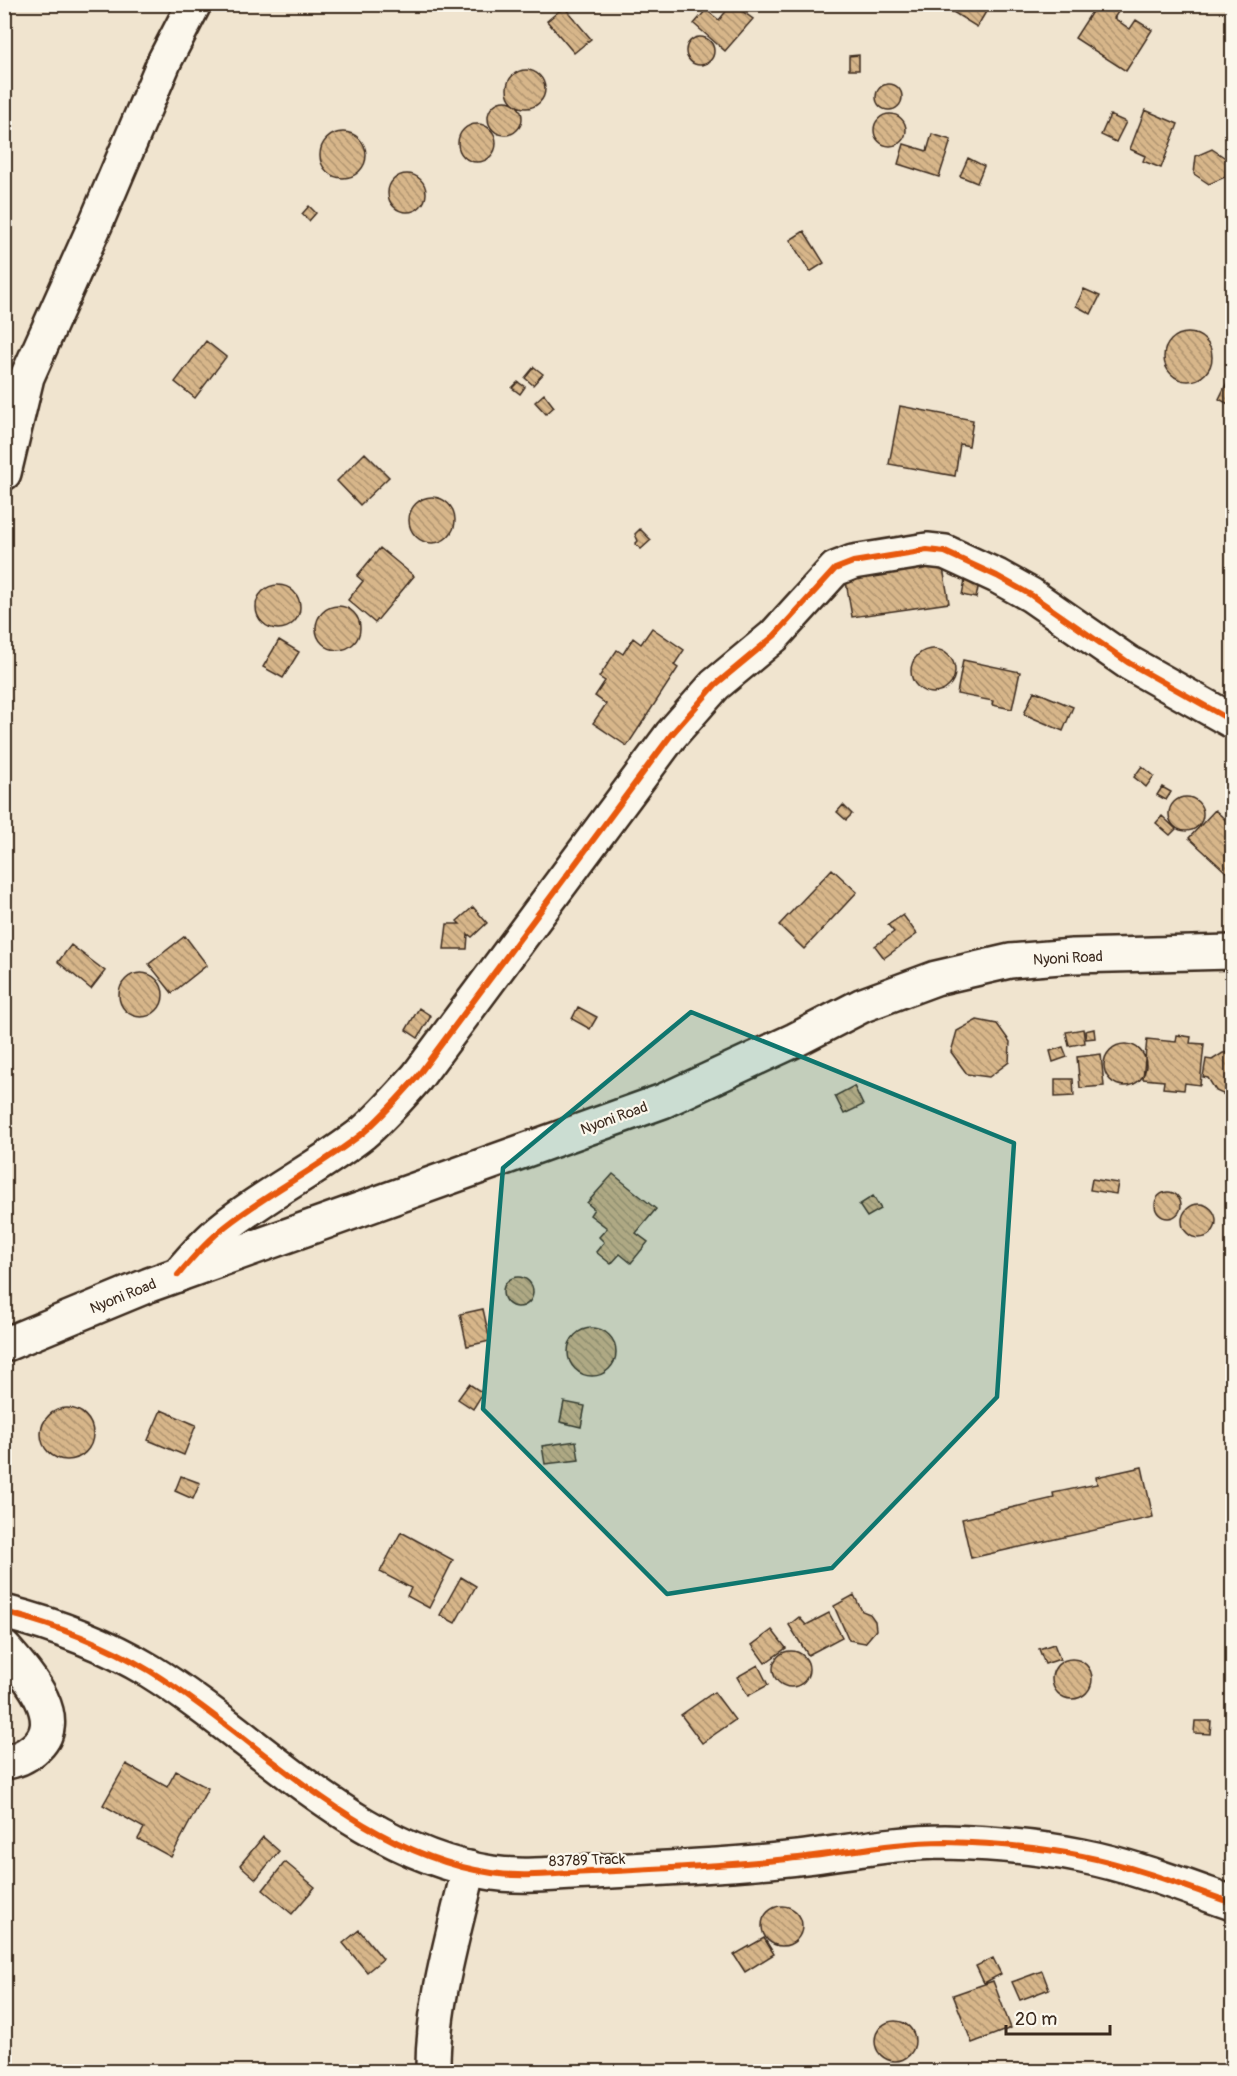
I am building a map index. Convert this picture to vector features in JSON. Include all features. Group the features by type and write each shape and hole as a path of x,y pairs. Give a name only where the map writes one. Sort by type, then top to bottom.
{"street":[{"path":"4,473 27,377 165,60 194,4"},
{"path":"178,1275 226,1226 324,1161 363,1132 387,1110 424,1067 671,735 715,685 774,636 835,569 853,562 927,550 945,552 1031,595 1129,663 1233,721"},
{"name":"Nyoni Road","path":"4,1345 178,1275 663,1101 795,1040 863,1005 936,978 1010,962 1052,958 1230,957"},
{"name":"83789 Track","path":"4,1612 115,1651 153,1673 353,1817 398,1843 435,1859 469,1868 493,1873 523,1875 637,1870 786,1859 945,1842 1083,1856 1169,1881 1233,1903"},
{"path":"4,1648 28,1678 42,1701 48,1717 48,1731 42,1742 27,1754 4,1762"},
{"path":"433,2072 433,2052 441,1992 469,1868"}],"highlighted area":[{"path":"691,1012 1014,1143 997,1397 832,1568 667,1594 483,1409 503,1168"}],"building":[{"path":"732,4 753,19 725,51 694,24 706,10 719,20"},
{"path":"940,4 990,4 990,5 977,27"},
{"path":"1101,4 1112,4 1120,9 1114,18 1130,29 1136,20 1152,30 1126,71 1075,38 1095,7 1098,9"},
{"path":"564,7 591,39 574,53 547,21"},
{"path":"700,37 710,41 714,51 710,61 700,65 690,61 686,51 690,41"},
{"path":"859,55 859,70 849,70 849,56"},
{"path":"526,70 539,76 545,89 539,102 526,108 513,102 507,89 513,76"},
{"path":"889,84 898,88 902,97 898,106 889,110 880,106 876,97 880,88"},
{"path":"505,101 517,106 522,118 517,130 505,135 493,130 488,118 493,106"},
{"path":"1145,110 1178,124 1161,168 1143,161 1145,156 1130,149"},
{"path":"890,114 902,118 906,130 902,142 890,146 878,142 874,130 878,118"},
{"path":"1110,115 1126,122 1116,142 1101,135"},
{"path":"477,124 491,129 496,143 491,157 477,162 463,157 458,143 463,129"},
{"path":"343,132 359,139 366,155 359,171 343,178 327,171 320,155 327,139"},
{"path":"932,134 951,140 939,177 898,164 904,144 927,151"},
{"path":"1212,149 1227,159 1225,177 1209,184 1194,174 1196,156"},
{"path":"968,158 984,166 977,183 960,176"},
{"path":"407,174 421,179 426,193 421,207 407,212 393,207 388,193 393,179"},
{"path":"309,206 316,213 309,221 302,214"},
{"path":"804,231 824,263 810,272 790,240"},
{"path":"1084,289 1100,296 1091,314 1076,306"},
{"path":"1188,333 1205,340 1212,357 1205,374 1188,381 1171,374 1164,357 1171,340"},
{"path":"206,341 226,357 195,398 175,382"},
{"path":"534,367 543,374 533,385 525,378"},
{"path":"1232,372 1232,406 1219,399"},
{"path":"518,382 525,387 520,394 512,388"},
{"path":"544,394 554,407 546,414 535,402"},
{"path":"900,406 973,420 969,446 960,444 955,476 889,464"},
{"path":"365,453 389,477 360,505 337,481"},
{"path":"432,497 448,504 455,520 448,536 432,543 416,536 409,520 416,504"},
{"path":"640,529 651,540 641,549 635,544 638,541 635,534"},
{"path":"380,548 414,576 375,623 348,600 363,581 357,576"},
{"path":"941,556 949,603 852,617 844,570"},
{"path":"965,580 979,583 976,598 962,595"},
{"path":"278,585 293,592 300,607 293,622 278,629 263,622 256,607 263,592"},
{"path":"338,606 353,613 360,628 353,643 338,650 323,643 316,628 323,613"},
{"path":"652,628 684,650 674,665 678,668 627,746 593,723 606,704 595,696 605,681 599,677 617,650 623,654 633,638 641,644"},
{"path":"279,640 299,652 283,678 263,667"},
{"path":"933,649 949,655 955,671 949,687 933,693 917,687 911,671 917,655"},
{"path":"963,660 1020,672 1012,709 992,705 993,701 957,694"},
{"path":"1034,691 1073,707 1063,731 1024,714"},
{"path":"1142,766 1154,776 1146,787 1134,777"},
{"path":"1162,787 1171,792 1166,800 1157,795"},
{"path":"1186,797 1198,802 1203,814 1198,826 1186,831 1174,826 1169,814 1174,802"},
{"path":"843,805 852,814 846,820 837,812"},
{"path":"1215,810 1232,826 1230,847 1232,869 1228,874 1189,838"},
{"path":"1162,816 1176,829 1170,835 1156,823"},
{"path":"832,869 857,892 804,949 779,925"},
{"path":"473,907 487,923 472,937 468,934 467,949 444,949 447,924 460,924 457,921"},
{"path":"903,915 917,934 884,958 875,946 894,932 888,925"},
{"path":"185,936 207,965 172,993 149,964"},
{"path":"71,945 105,971 91,989 58,962"},
{"path":"141,973 156,980 163,995 156,1010 141,1017 126,1010 119,995 126,980"},
{"path":"578,1007 597,1017 590,1029 572,1019"},
{"path":"419,1008 431,1016 418,1038 406,1030"},
{"path":"977,1020 997,1024 1010,1042 1009,1062 989,1077 967,1074 951,1052 957,1031"},
{"path":"1083,1029 1085,1043 1069,1046 1066,1032"},
{"path":"1094,1029 1095,1038 1086,1039 1085,1031"},
{"path":"1177,1035 1191,1037 1190,1043 1204,1044 1200,1085 1185,1083 1184,1090 1163,1088 1164,1081 1143,1079 1147,1039 1176,1042"},
{"path":"1125,1044 1133,1045 1140,1050 1145,1057 1145,1073 1140,1080 1133,1085 1125,1086 1117,1085 1110,1080 1105,1073 1104,1065 1105,1057 1110,1050 1117,1045"},
{"path":"1063,1047 1067,1057 1053,1062 1050,1051"},
{"path":"1232,1052 1232,1094 1225,1095 1216,1091 1208,1078 1203,1077 1206,1059 1212,1060 1223,1053"},
{"path":"1101,1054 1104,1086 1080,1088 1077,1057"},
{"path":"1055,1079 1073,1079 1074,1096 1055,1097"},
{"path":"854,1086 863,1105 844,1114 835,1096"},
{"path":"613,1174 656,1209 636,1233 648,1242 631,1263 620,1254 611,1264 596,1252 604,1242 599,1237 607,1228 590,1215 594,1209 587,1203"},
{"path":"1092,1179 1118,1183 1116,1194 1090,1190"},
{"path":"1168,1192 1177,1196 1181,1205 1177,1214 1168,1218 1159,1214 1155,1205 1159,1196"},
{"path":"873,1196 881,1209 867,1217 859,1205"},
{"path":"1232,1200 1232,1222 1229,1221"},
{"path":"1199,1204 1211,1209 1216,1221 1211,1233 1199,1238 1187,1233 1182,1221 1187,1209"},
{"path":"518,1277 529,1281 533,1292 529,1303 518,1307 507,1303 503,1292 507,1281"},
{"path":"483,1309 490,1341 467,1346 460,1314"},
{"path":"587,1328 597,1328 609,1335 616,1347 616,1357 609,1369 597,1376 587,1376 572,1365 568,1357 568,1347 579,1332"},
{"path":"469,1384 483,1393 473,1409 458,1399"},
{"path":"564,1402 585,1406 581,1427 560,1422"},
{"path":"62,1408 72,1408 81,1412 89,1420 93,1434 89,1448 81,1456 72,1460 62,1460 53,1456 45,1448 41,1439 41,1429 45,1420 53,1412"},
{"path":"161,1410 196,1425 184,1455 148,1440"},
{"path":"576,1441 579,1460 545,1464 542,1446"},
{"path":"1142,1467 1153,1517 971,1558 962,1519 1054,1498 1053,1493 1097,1484 1096,1477"},
{"path":"181,1476 200,1483 193,1499 175,1491"},
{"path":"401,1532 453,1560 429,1608 407,1596 411,1588 380,1572"},
{"path":"461,1577 476,1586 455,1623 440,1615"},
{"path":"854,1595 862,1611 870,1614 875,1621 876,1630 865,1643 849,1640 834,1606"},
{"path":"829,1613 842,1637 808,1655 789,1625 799,1617 806,1625"},
{"path":"772,1630 786,1648 765,1663 752,1645"},
{"path":"1054,1644 1060,1659 1045,1664 1039,1649"},
{"path":"791,1651 804,1656 809,1669 804,1682 791,1687 778,1682 773,1669 778,1656"},
{"path":"1072,1659 1086,1665 1092,1679 1086,1693 1072,1699 1058,1693 1052,1679 1058,1665"},
{"path":"758,1665 768,1685 748,1696 737,1677"},
{"path":"714,1692 735,1720 702,1743 681,1715"},
{"path":"1195,1721 1211,1721 1210,1734 1194,1733"},
{"path":"126,1764 167,1787 176,1771 208,1788 171,1857 138,1839 144,1828 103,1805"},
{"path":"263,1837 279,1851 256,1879 240,1865"},
{"path":"285,1862 315,1887 292,1914 263,1890"},
{"path":"782,1906 796,1912 802,1926 796,1940 782,1946 768,1940 762,1926 768,1912"},
{"path":"359,1930 383,1959 367,1972 343,1943"},
{"path":"764,1938 774,1954 745,1972 734,1955"},
{"path":"993,1958 1001,1974 984,1983 976,1966"},
{"path":"1042,1971 1049,1989 1020,2000 1012,1982"},
{"path":"993,1981 1011,2028 972,2043 953,1995"},
{"path":"895,2021 909,2027 915,2041 909,2055 895,2061 881,2055 875,2041 881,2027"}],"cycle path":[{"path":"178,1275 226,1226 347,1145 391,1106 417,1077 671,735 715,685 774,636 835,569 853,562 927,550 945,552 1031,595 1129,663 1232,721"},
{"path":"4,1612 79,1636 150,1671 312,1790 397,1843 443,1861 492,1873 529,1875 689,1867 788,1859 905,1844 945,1842 996,1844 1101,1860 1232,1903"}]}
